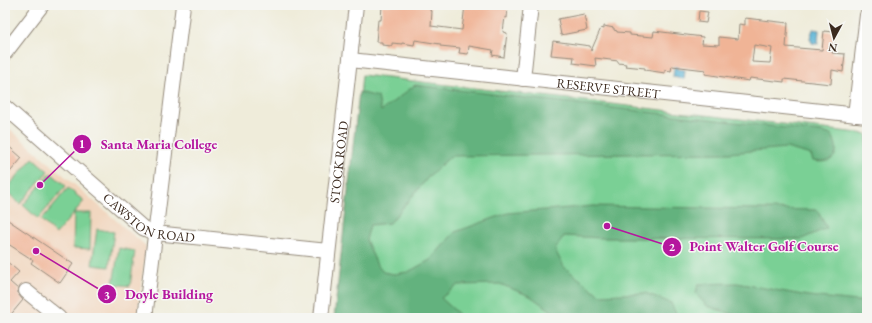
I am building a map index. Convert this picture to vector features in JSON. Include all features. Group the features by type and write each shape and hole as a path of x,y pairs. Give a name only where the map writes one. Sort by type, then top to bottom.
{"street":[{"path":"5,53 42,5"},
{"path":"145,318 183,5"},
{"name":"STOCK ROAD","path":"320,318 356,5"},
{"path":"522,79 531,5"},
{"path":"861,115 867,15"},
{"name":"RESERVE STREET","path":"350,60 861,115"},
{"name":"CAWSTON ROAD","path":"5,107 143,228 155,233 328,251"},
{"path":"26,291 59,318"}],"shaded area":[{"path":"5,125 146,246 137,318 5,318"}],"green space":[{"path":"362,75 867,134 867,318 339,318"},
{"path":"415,85 821,132 832,135 835,142 836,153 831,160 820,162 813,161 811,155 786,148 729,153 451,156 430,175 390,223 370,225 366,240 377,265 383,272 394,274 408,272 430,260 455,232 508,213 593,206 817,210 827,228 802,239 601,238 564,236 555,250 564,267 600,295 645,293 671,303 676,314 676,318 562,318 530,296 500,284 458,285 441,298 461,316 475,318 334,318 359,92 378,97 381,111"},
{"path":"33,158 48,171 20,204 5,190"},
{"path":"51,173 66,186 38,219 23,205"},
{"path":"68,188 84,201 56,234 41,220"},
{"path":"74,213 91,213 90,249 73,248"},
{"path":"97,229 114,232 109,267 92,265"},
{"path":"119,248 135,251 130,286 113,284"},
{"path":"737,283 808,296 867,302 867,318 744,318 707,306 696,294 698,284"}],"water":[{"path":"813,29 819,30 818,44 812,43 810,38"},
{"path":"675,60 678,60 677,69 685,70 684,79 673,77"}],"building":[{"path":"382,5 431,5 431,26 462,30 465,5 508,5 507,18 505,17 503,32 507,33 504,57 492,55 493,50 469,46 468,54 459,53 460,48 440,46 440,44 415,40 414,45 392,43 392,46 382,45 382,42 376,42 378,20 381,20"},
{"path":"699,11 708,12 706,23 698,22"},
{"path":"584,14 587,30 561,35 558,19"},
{"path":"745,18 788,23 786,47 822,50 824,31 835,32 832,53 845,54 843,72 832,70 831,84 784,79 784,82 750,78 749,81 705,74 706,70 672,66 671,71 665,70 665,73 645,70 645,68 625,66 626,64 618,63 618,61 595,58 596,66 573,63 574,57 551,55 553,41 590,46 591,51 601,28 604,29 604,26 614,28 617,32 630,33 630,35 653,37 654,31 703,37 702,44 719,45 719,37 738,39 739,24 745,25","holes":["754,45 772,48 770,63 752,62"]},
{"path":"5,143 22,158 10,172 5,167"},
{"path":"5,218 73,264 60,283 31,263 33,260 5,242"},
{"path":"5,260 19,272 10,282 18,289 18,294 23,300 8,318 5,318"}],"place":[{"name":"Santa Maria College","path":"40,185"},
{"name":"Point Walter Golf Course","path":"607,226"},
{"name":"Doyle Building","path":"36,251"}]}
